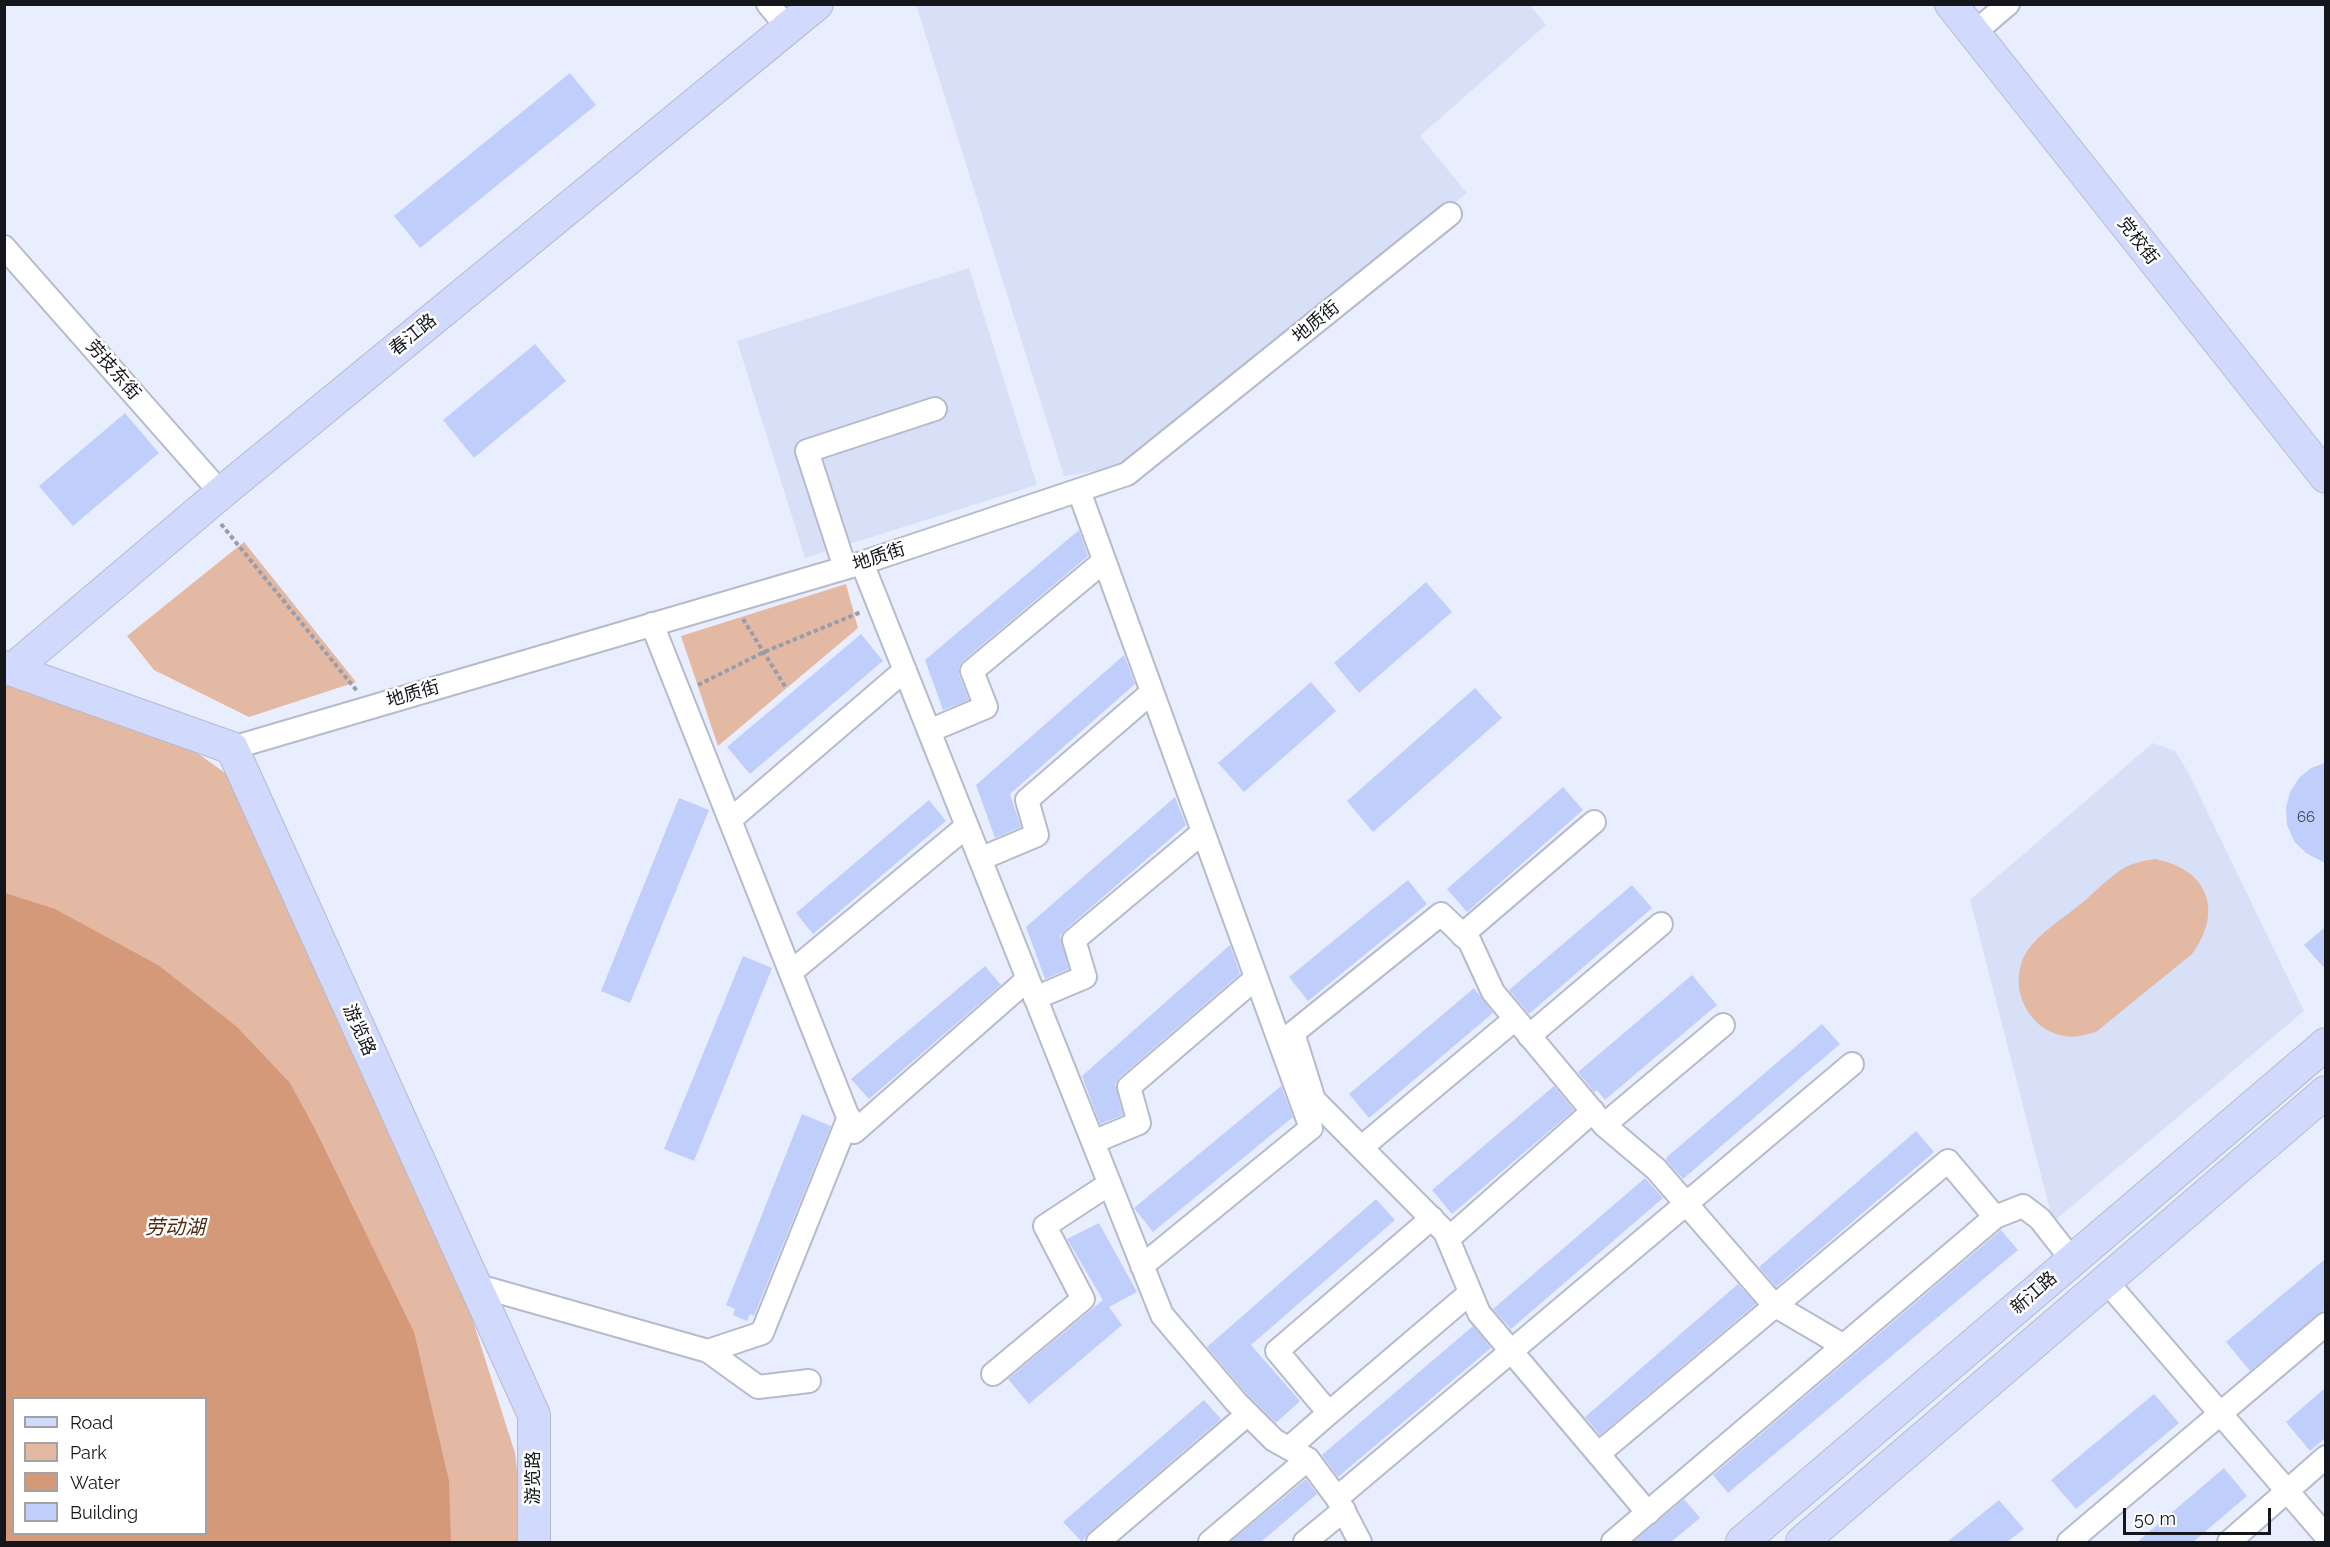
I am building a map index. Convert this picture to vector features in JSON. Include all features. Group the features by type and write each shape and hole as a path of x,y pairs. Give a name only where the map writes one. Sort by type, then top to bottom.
{"main road":[{"name":"春江路","path":"9,668 817,4"},
{"name":"党校街","path":"1951,4 2325,477"},
{"path":"9,668 232,748"},
{"name":"游览路","path":"232,748 534,1414 534,1542"},
{"name":"新江路","path":"1742,1542 2325,1044"},
{"path":"1802,1542 2325,1092"}],"street":[{"path":"768,4 788,28"},
{"path":"1974,33 2008,4"},
{"name":"地质街","path":"232,748 853,565 1127,474 1450,214"},
{"name":"劳技东街","path":"4,247 213,499"},
{"path":"935,409 807,451 853,565 878,605 905,670 1162,1315 1248,1414 1274,1440 1298,1454 1340,1504 1360,1542"},
{"path":"1079,491 1311,1128 1142,1266"},
{"path":"929,731 986,707 972,670 1104,561"},
{"path":"652,624 854,1132 1031,989 1085,977 1074,940 1203,832"},
{"path":"730,820 905,670"},
{"path":"980,859 1037,835 1027,800 1152,692"},
{"path":"1462,935 1594,822"},
{"path":"791,972 967,826"},
{"path":"1648,1513 1479,1313 1445,1232 1314,1100 1293,1033 1441,914 1470,942 1493,992 1599,1118 1656,1169 1774,1305 1844,1346"},
{"path":"1362,1148 1661,924"},
{"path":"1093,1142 1139,1123 1129,1087 1256,978"},
{"path":"1448,1239 1599,1118 1723,1025"},
{"path":"1305,1542 1340,1504 1511,1351 1852,1064"},
{"path":"708,1351 762,1333 849,1117"},
{"path":"1598,1454 1948,1161 1995,1217"},
{"path":"993,1374 1083,1299 1045,1226 1109,1184"},
{"path":"1613,1542 1995,1217 2024,1206 2040,1219 2072,1260"},
{"path":"1329,1413 1277,1351 1432,1218"},
{"path":"2106,1281 2325,1536"},
{"path":"475,1285 708,1351 758,1387 809,1381"},
{"path":"1210,1542 1298,1454 1329,1413 1470,1293"},
{"path":"2069,1542 2325,1324"},
{"path":"1098,1542 1248,1414"},
{"path":"2229,1542 2325,1458"}],"path":[{"path":"213,499 370,707"},
{"path":"732,601 786,688"},
{"path":"680,694 764,652 878,605"}],"shaded area":[{"path":"1529,4 1546,25 1420,136 1467,193 1127,466 1064,476 916,5"},
{"path":"969,268 1037,485 805,558 737,341"},
{"path":"2153,743 2175,751 2188,772 2304,1011 2053,1222 1970,900"}],"green space":[{"path":"244,542 356,682 249,717 154,670 127,636"},
{"path":"846,584 858,628 718,746 681,636"},
{"name":"劳动湖","path":"5,683 165,730 249,790 413,1150 472,1318 515,1453 525,1542 5,1542"},
{"path":"2155,859 2173,864 2188,872 2205,894 2208,908 2207,922 2202,938 2192,954 2096,1032 2069,1037 2048,1030 2037,1023 2023,1002 2019,989 2021,963 2032,944 2116,874 2133,864"}],"water":[{"name":"劳动湖","path":"5,893 55,909 158,965 236,1026 290,1083 315,1129 414,1332 449,1481 451,1542 5,1542"}],"building":[{"path":"570,73 596,105 420,248 394,216"},
{"path":"535,344 566,381 474,458 443,420"},
{"path":"125,413 159,453 73,526 39,486"},
{"path":"1079,530 1088,556 963,661 959,667 959,675 969,700 943,710 925,660"},
{"path":"1426,582 1452,612 1359,693 1334,663"},
{"path":"861,634 883,661 750,774 727,747"},
{"path":"1124,655 1135,684 1010,794 1021,827 995,838 976,785"},
{"path":"1311,682 1336,711 1244,792 1218,763"},
{"path":"1475,688 1502,718 1373,832 1347,801"},
{"path":"2325,763 2325,863 2306,853 2294,841 2287,825 2286,808 2290,792 2299,778 2311,768"},
{"path":"1563,787 1583,810 1467,912 1447,889"},
{"path":"1175,797 1186,825 1065,930 1060,936 1069,969 1045,979 1026,927"},
{"path":"679,798 709,810 630,1003 601,991"},
{"path":"929,800 946,821 813,934 796,913"},
{"path":"1408,880 1427,904 1308,1001 1289,977"},
{"path":"1632,885 1652,908 1529,1014 1509,990"},
{"path":"2325,927 2325,969 2304,945"},
{"path":"1230,945 1240,974 1120,1077 1115,1084 1123,1115 1100,1124 1082,1076"},
{"path":"743,956 772,968 694,1161 664,1149"},
{"path":"985,966 1001,985 869,1099 851,1079"},
{"path":"1692,975 1717,1005 1605,1100 1597,1090 1594,1092 1578,1072"},
{"path":"1474,988 1493,1013 1369,1118 1349,1094"},
{"path":"1822,1024 1840,1044 1683,1179 1666,1160 1667,1157"},
{"path":"1281,1086 1293,1117 1153,1232 1134,1208"},
{"path":"1554,1086 1574,1110 1452,1214 1432,1190"},
{"path":"802,1114 831,1126 754,1316 750,1314 747,1321 733,1315 735,1309 726,1305"},
{"path":"1916,1131 1934,1152 1776,1287 1759,1267"},
{"path":"1645,1178 1663,1198 1511,1329 1493,1309"},
{"path":"1376,1199 1395,1220 1251,1345 1300,1401 1276,1423 1246,1393 1207,1347"},
{"path":"1099,1223 1137,1292 1109,1307 1122,1325 1029,1404 1008,1379 1103,1300 1067,1239"},
{"path":"2001,1230 2018,1250 1728,1493 1713,1475"},
{"path":"2325,1259 2325,1309 2250,1371 2226,1342"},
{"path":"1738,1284 1756,1304 1600,1435 1585,1417"},
{"path":"1473,1326 1491,1348 1338,1477 1322,1455"},
{"path":"2325,1388 2325,1438 2310,1451 2286,1422"},
{"path":"2154,1394 2179,1423 2076,1509 2051,1480"},
{"path":"1204,1400 1221,1419 1089,1532 1082,1542 1063,1522"},
{"path":"2224,1468 2247,1496 2193,1542 2137,1542"},
{"path":"1306,1479 1317,1494 1261,1542 1230,1542"},
{"path":"1684,1499 1700,1518 1671,1542 1633,1542"},
{"path":"1999,1500 2024,1529 2007,1542 1947,1542"}]}
